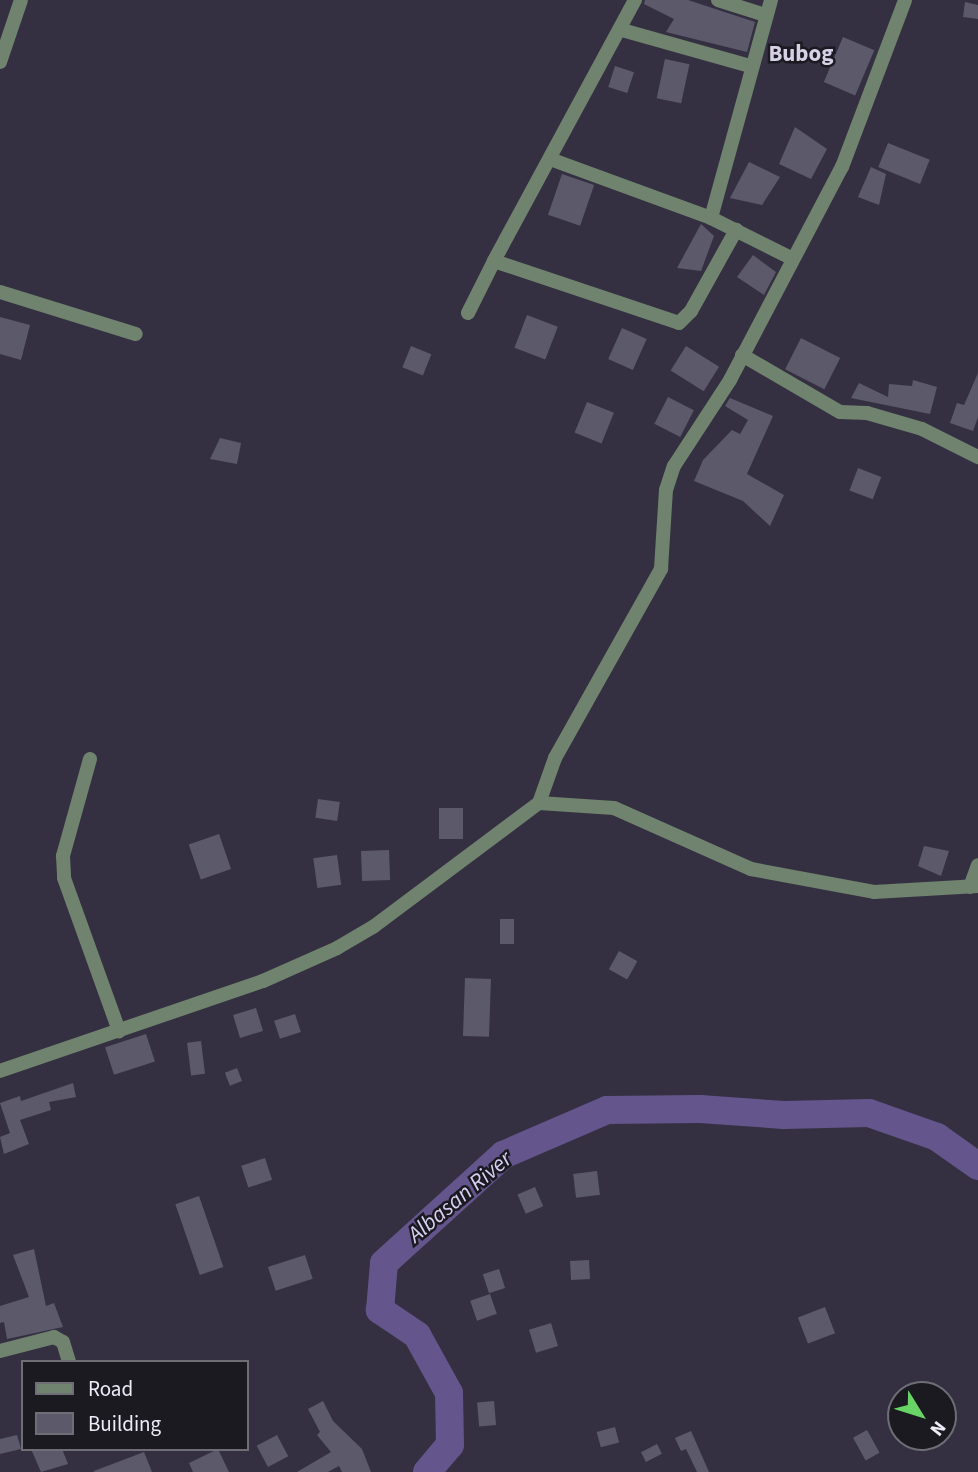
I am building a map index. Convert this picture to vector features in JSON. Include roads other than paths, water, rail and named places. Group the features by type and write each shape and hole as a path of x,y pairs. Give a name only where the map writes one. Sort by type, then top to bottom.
{"street":[{"path":"0,62 21,0"},
{"path":"468,313 622,30 635,0"},
{"path":"718,0 765,15"},
{"path":"711,218 750,66 771,0"},
{"path":"0,1071 263,981 337,948 373,927 539,803 555,758 661,569 666,490 674,466 742,355 790,258 842,167 905,0"},
{"path":"622,30 750,66"},
{"path":"550,159 711,218 790,258"},
{"path":"495,261 679,323 691,311 736,230"},
{"path":"0,292 136,334"},
{"path":"742,355 840,412 867,413 922,429 978,457"},
{"path":"90,759 63,856 64,878 119,1031"},
{"path":"539,803 614,808 751,869 874,892 974,887 978,865"},
{"path":"0,1351 60,1338 68,1360"}],"waterway":[{"name":"Albasan River","path":"427,1472 450,1445 449,1393 417,1335 380,1310 384,1263 503,1155 607,1110 700,1109 784,1115 869,1113 937,1137 978,1166"}],"district":[{"name":"Bubog","path":"801,54"}]}
